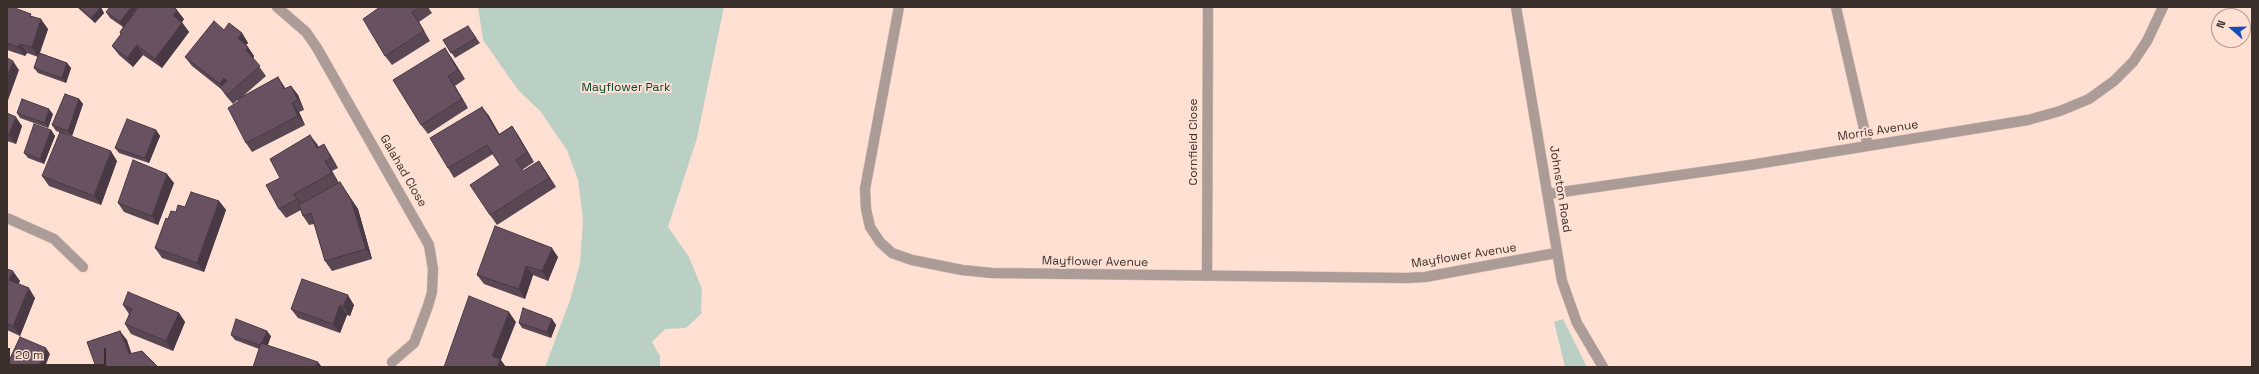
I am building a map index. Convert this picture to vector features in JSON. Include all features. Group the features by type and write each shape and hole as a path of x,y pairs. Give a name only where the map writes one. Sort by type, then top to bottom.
{"street":[{"name":"Galahad Close","path":"277,7 306,32 317,48 429,245 433,268 432,292 428,306 414,343 392,362"},
{"name":"Mayflower Avenue","path":"898,7 865,189 866,209 870,227 880,242 892,253 912,260 962,270 992,273 1425,277 1556,253"},
{"name":"Cornfield Close","path":"1207,276 1208,7"},
{"name":"Johnston Road","path":"1516,7 1548,194 1556,253 1562,281 1577,323 1603,367"},
{"path":"1836,7 1868,146"},
{"name":"Morris Avenue","path":"1548,194 1868,146 2028,120 2060,111 2089,99 2114,81 2133,62 2147,41 2163,7"},
{"path":"7,218 54,239 83,267"}],"green space":[{"name":"Mayflower Park","path":"478,7 724,7 697,138 668,227 689,257 702,289 701,314 686,328 665,329 652,342 660,356 660,367 545,367 570,300 580,263 583,220 578,180 567,150 540,111 518,90 483,40"},
{"path":"1563,319 1587,367 1565,367 1554,322"}],"building":[{"path":"7,7 12,7 31,14 30,16 41,19 32,47 20,44 18,47 7,43"},
{"path":"79,7 101,7 91,18"},
{"path":"110,7 131,7 120,22 106,12"},
{"path":"139,7 174,7 177,10 173,15 182,23 155,59 137,45 127,58 112,46 121,34 120,32"},
{"path":"380,7 421,7 412,12 424,31 385,56 363,19"},
{"path":"214,21 224,30 229,23 242,33 238,38 248,47 246,50 260,66 227,95 220,87 227,81 224,78 220,84 185,57"},
{"path":"468,26 476,38 451,53 443,40"},
{"path":"445,48 458,70 448,76 462,99 421,125 393,80"},
{"path":"39,53 67,63 62,78 34,68"},
{"path":"7,58 13,61 7,77"},
{"path":"278,77 284,89 291,86 298,100 292,103 298,116 246,143 228,108 239,101 238,99"},
{"path":"65,94 79,99 68,131 52,125"},
{"path":"22,99 49,109 45,123 17,113"},
{"path":"482,107 499,135 512,126 527,152 516,160 523,171 539,161 549,178 490,215 470,185 500,165 487,145 448,168 430,138"},
{"path":"7,113 16,117 9,135 7,134"},
{"path":"127,119 156,130 145,158 115,148"},
{"path":"34,124 51,130 40,159 24,153"},
{"path":"60,132 111,151 94,196 42,176"},
{"path":"310,135 317,148 324,144 331,158 325,161 332,173 294,194 297,199 279,209 266,185 280,178 270,159"},
{"path":"133,160 167,174 152,216 118,203"},
{"path":"340,182 351,200 366,249 325,261 311,213 303,216 299,205"},
{"path":"191,192 219,201 197,263 155,248 166,218 168,219 171,211 176,212 178,205 185,207"},
{"path":"495,226 552,248 542,271 526,266 519,289 477,275"},
{"path":"7,269 13,271 9,280 29,288 13,326 7,324"},
{"path":"302,279 348,295 343,306 340,305 333,324 291,309"},
{"path":"128,292 179,313 166,341 125,324 132,309 123,305"},
{"path":"469,296 509,312 492,356 500,359 498,367 444,367"},
{"path":"523,308 552,319 547,332 519,323"},
{"path":"236,319 267,331 260,345 231,335"},
{"path":"120,331 129,354 142,351 158,367 96,367 87,342"},
{"path":"20,337 46,348 39,367 7,367"},
{"path":"261,343 318,362 316,367 253,367"}]}
